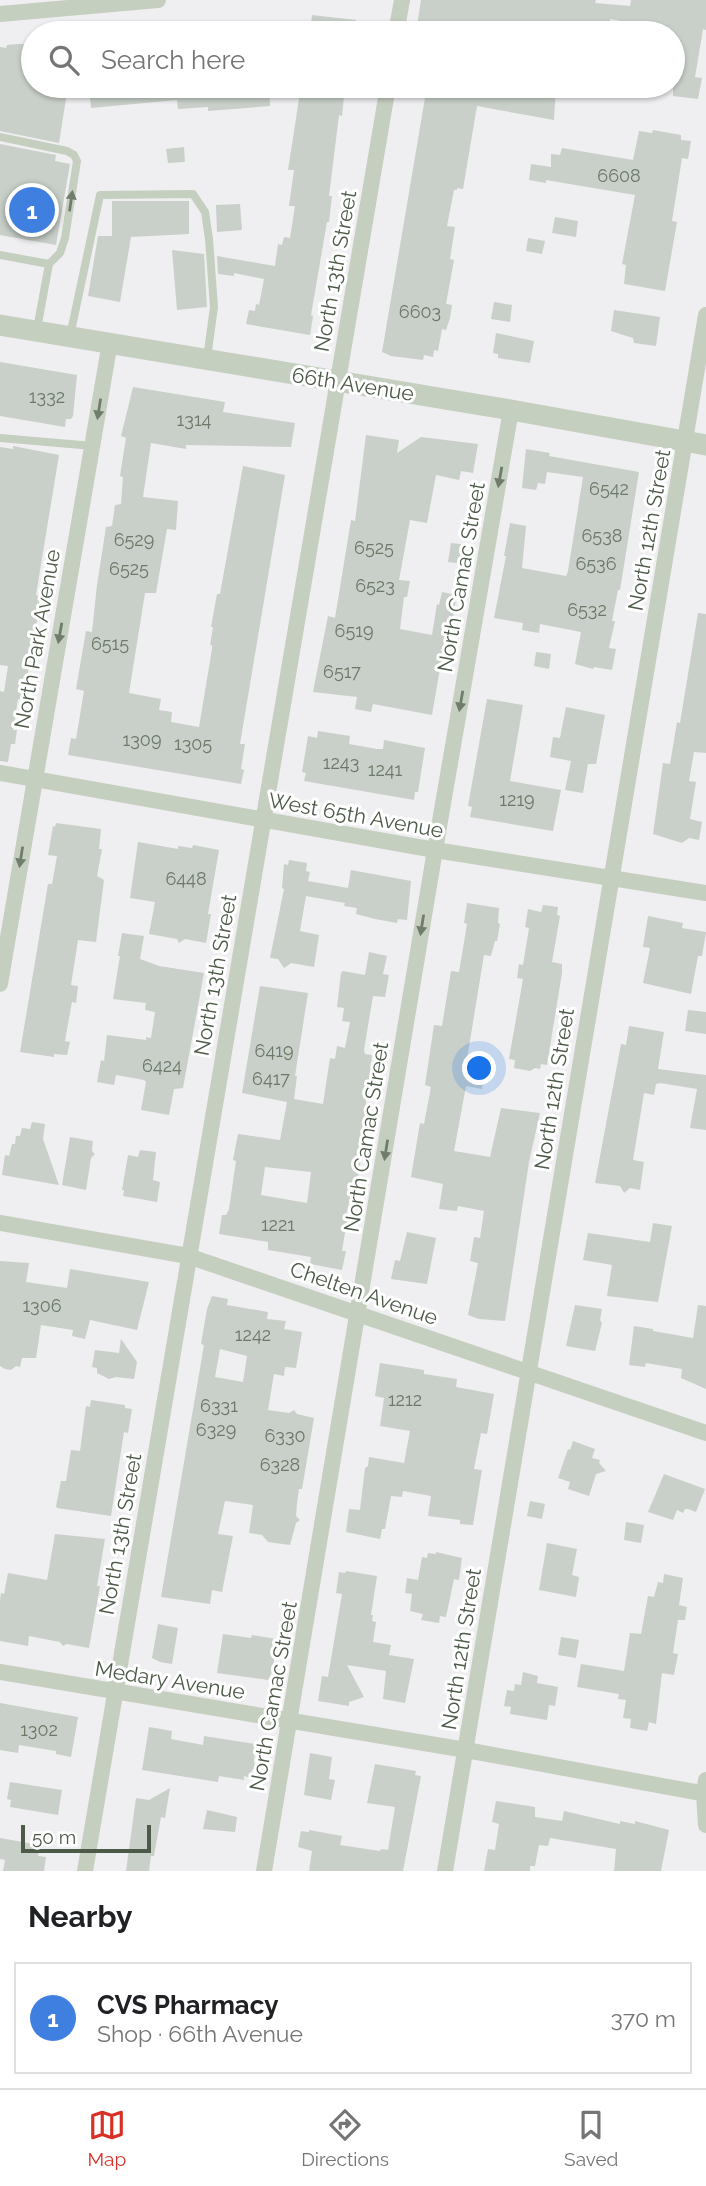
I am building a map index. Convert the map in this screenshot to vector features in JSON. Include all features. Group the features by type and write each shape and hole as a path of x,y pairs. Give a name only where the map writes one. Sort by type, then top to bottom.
{"street":[{"path":"2,9 158,0"},
{"path":"399,21 402,0"},
{"name":"North 13th Street","path":"85,1871 386,98"},
{"name":"North 12th Street","path":"445,1871 611,878 696,443 706,315"},
{"name":"66th Avenue","path":"0,325 696,443"},
{"name":"North Park Avenue","path":"0,984 110,342"},
{"name":"North Camac Street","path":"264,1871 511,410"},
{"name":"West 65th Avenue","path":"0,773 435,850 706,893"},
{"name":"Chelten Avenue","path":"0,1223 188,1256 706,1433"},
{"name":"Medary Avenue","path":"0,1672 705,1789"},
{"path":"705,1789 706,1825"}],"lane":[{"path":"0,137 67,150 77,161 65,238 60,253 49,264 37,331"},
{"path":"70,336 100,195 193,194 205,212 209,239 214,307 207,359"},
{"path":"0,256 49,264"},
{"path":"0,438 93,446"}],"building":[{"path":"421,0 596,0 595,3 630,6 631,0 706,0 706,30 703,29 695,77 702,78 698,99 685,97 685,21 418,21"},
{"path":"312,15 356,20 356,21 311,21"},
{"path":"21,44 21,98 66,98 59,143 0,131 0,47 6,48 7,45"},
{"path":"90,98 270,98 270,106 208,111 208,107 178,109 177,100 91,108"},
{"path":"299,98 344,98 342,116 339,115 329,196 332,196 329,222 311,315 310,335 246,324 249,310 255,311 256,304 259,305 264,279 234,273 234,276 218,274 217,256 275,266 278,244 282,245 284,237 290,238 295,206 289,206 294,170 288,170"},
{"path":"425,98 555,98 554,120 477,106 463,189 454,190 447,226 455,227 450,259 454,260 446,304 452,305 446,330 442,329 438,351 434,350 433,357 424,355 423,360 391,356 382,352"},
{"path":"653,130 681,135 681,140 691,141 688,159 682,158 672,221 677,222 665,291 624,284 626,265 622,264 635,195 546,180 546,183 529,180 531,164 551,167 551,154 560,155 562,148 633,160 639,131 652,133"},
{"path":"0,144 56,155 55,161 70,164 56,245 0,235"},
{"path":"184,147 185,162 168,163 166,149"},
{"path":"112,201 189,201 189,234 131,237 120,302 88,296 98,236 112,236"},
{"path":"240,204 242,230 217,232 216,205"},
{"path":"555,217 578,221 576,237 552,233"},
{"path":"528,238 545,241 542,254 526,251"},
{"path":"172,250 204,254 207,307 177,310"},
{"path":"494,302 512,305 510,322 491,319"},
{"path":"614,310 660,317 656,346 634,343 633,338 611,331"},
{"path":"496,333 534,341 530,363 498,358 498,354 493,353"},
{"path":"0,362 77,375 73,416 66,419 65,427 0,416"},
{"path":"133,387 225,402 223,412 295,423 291,447 186,445 186,449 151,443 143,497 178,501 176,530 167,529 156,593 145,593 129,693 161,699 159,710 172,712 171,722 199,727 212,649 211,627 217,594 220,594 243,466 285,475 240,744 245,744 241,784 68,755 71,738 76,739 84,691 76,689 86,631 92,632 106,527 112,526 115,505 121,504 123,477 120,476 126,438 121,436"},
{"path":"366,435 399,440 397,453 421,437 478,444 473,473 461,471 459,480 436,475 427,523 410,520 399,580 410,581 407,597 404,597 400,629 432,635 437,604 439,605 442,592 457,595 453,617 449,616 432,715 373,704 371,712 355,709 357,697 313,692 328,616 335,618 351,520 355,521"},
{"path":"13,446 59,455 36,595 40,597 36,629 22,700 18,699 13,730 17,730 15,744 11,744 8,762 0,761 0,691 4,692 8,666 0,665 0,447 13,449"},
{"path":"526,449 550,453 549,456 639,472 620,590 612,621 615,621 609,648 616,649 612,670 575,664 581,632 540,624 539,633 522,630 523,623 494,618 510,523 526,526 522,568 566,576 568,571 583,477 547,472 545,484 538,483 536,490 522,488"},
{"path":"451,543 468,545 464,564 448,562"},
{"path":"698,613 706,614 706,753 694,752 689,781 696,782 690,819 702,822 699,840 689,838 682,843 653,834 663,763 670,764 677,722 680,723"},
{"path":"536,652 551,654 549,669 534,666"},
{"path":"487,699 523,705 510,781 561,790 553,831 470,817 472,807 468,806"},
{"path":"566,707 605,715 596,764 588,764 583,793 565,790 571,761 550,757 553,737 560,738"},
{"path":"318,731 350,736 349,744 377,749 383,749 384,740 425,748 418,792 415,792 414,800 304,781 306,773 302,772 308,736 317,738"},
{"path":"56,823 101,829 99,849 102,849 97,876 104,880 96,942 78,940 71,985 78,986 76,1003 72,1002 65,1041 70,1042 67,1055 54,1054 54,1057 20,1052 48,884 52,884 57,856 48,855 53,826 55,827"},
{"path":"138,842 178,849 178,846 192,848 193,845 219,850 206,943 185,939 179,943 177,939 149,934 155,902 130,898"},
{"path":"289,860 307,863 306,871 310,872 308,881 348,888 351,870 411,881 407,920 398,919 397,923 375,919 356,914 357,908 344,906 345,903 306,896 300,931 319,935 314,967 291,963 284,968 278,959 270,958 284,889 284,864 288,865"},
{"path":"467,903 499,908 500,924 491,956 484,955 465,1071 484,1075 482,1089 466,1086 454,1151 490,1157 501,1108 540,1113 529,1162 505,1321 479,1319 468,1315 478,1263 470,1261 474,1237 480,1238 484,1211 458,1206 457,1211 439,1209 443,1184 411,1177 420,1123 424,1124 431,1087 425,1085 434,1025 442,1026 451,971 459,972 467,924 464,923"},
{"path":"543,905 558,907 557,915 560,916 552,962 562,964 562,973 547,1065 541,1064 540,1069 530,1071 514,1068 515,1060 509,1059 523,979 517,978 519,964 523,965 529,928 525,927 528,909 541,912"},
{"path":"648,916 683,923 682,928 706,932 702,956 698,956 691,994 643,983 650,948 643,947"},
{"path":"122,933 144,936 140,959 159,966 204,973 183,1088 174,1089 169,1115 141,1110 146,1082 144,1080 116,1075 114,1085 97,1082 101,1060 104,1061 107,1035 146,1040 146,1037 151,1038 155,1012 145,1010 146,1003 113,999"},
{"path":"369,952 387,956 383,974 389,975 385,997 373,996 364,1050 365,1054 372,1055 363,1127 366,1128 355,1195 351,1194 345,1220 342,1251 346,1251 342,1270 310,1264 311,1257 268,1250 268,1242 219,1234 222,1215 226,1215 229,1209 238,1134 280,1140 287,1102 242,1093 260,986 308,993 294,1099 323,1104 330,1058 335,1059 337,1046 345,1048 350,1022 342,1021 344,1008 337,1007 341,973 343,971 365,975","holes":["265,1167 311,1172 307,1203 261,1195"]},
{"path":"688,1010 706,1012 706,1034 685,1031"},
{"path":"629,1026 664,1032 658,1069 706,1075 706,1130 690,1128 697,1089 660,1083 656,1084 654,1095 644,1093 633,1160 644,1162 640,1190 630,1188 624,1193 620,1186 595,1183 621,1044 626,1045"},
{"path":"32,1122 45,1124 43,1139 59,1185 2,1175 5,1155 9,1156 12,1144 15,1144 16,1136 20,1136 22,1128 30,1129"},
{"path":"70,1137 93,1141 92,1151 95,1154 91,1158 86,1190 62,1185"},
{"path":"140,1150 156,1152 153,1180 160,1182 157,1202 123,1196 128,1155 138,1157"},
{"path":"653,1223 672,1226 658,1302 607,1296 612,1265 583,1260 588,1233 650,1242"},
{"path":"407,1232 436,1238 427,1284 391,1279 395,1260 400,1261"},
{"path":"0,1261 29,1263 26,1282 67,1288 70,1269 149,1282 137,1330 90,1320 85,1339 72,1336 73,1330 41,1325 36,1358 22,1358 20,1367 5,1369 0,1366"},
{"path":"212,1296 228,1299 227,1305 268,1312 267,1319 286,1321 284,1329 302,1332 296,1368 285,1367 284,1376 274,1374 268,1410 289,1413 294,1410 297,1414 314,1418 302,1489 299,1489 297,1503 296,1516 300,1520 296,1523 290,1545 268,1542 262,1535 249,1533 253,1505 225,1501 218,1534 233,1536 222,1592 212,1590 210,1604 161,1597 204,1345 201,1344","holes":["220,1349 247,1356 243,1382 215,1377"]},
{"path":"575,1305 602,1309 602,1323 595,1351 566,1346"},
{"path":"698,1305 706,1306 706,1389 681,1378 682,1369 646,1363 645,1367 629,1365 634,1326 693,1338"},
{"path":"121,1339 137,1362 134,1379 109,1379 92,1367 95,1350 119,1353"},
{"path":"380,1363 424,1370 424,1374 457,1379 456,1387 494,1394 487,1434 481,1433 474,1469 482,1470 473,1525 460,1524 460,1520 428,1516 431,1496 403,1491 402,1497 391,1496 385,1529 382,1529 380,1539 346,1532 349,1509 360,1510 365,1468 368,1466 369,1457 404,1463 410,1431 380,1426 384,1398 375,1396"},
{"path":"91,1400 125,1405 125,1408 132,1409 128,1433 124,1432 111,1516 56,1506 61,1481 66,1481 71,1450 80,1451 86,1406 90,1407"},
{"path":"573,1441 595,1449 592,1458 600,1460 599,1463 606,1471 596,1474 589,1496 568,1489 570,1482 558,1478"},
{"path":"664,1474 705,1489 696,1512 685,1509 683,1513 677,1510 673,1520 648,1512"},
{"path":"530,1501 545,1504 542,1519 527,1516"},
{"path":"626,1522 644,1525 641,1543 624,1540"},
{"path":"55,1534 105,1539 89,1648 67,1644 63,1646 60,1642 29,1636 28,1646 0,1641 0,1600 1,1593 4,1594 8,1573 47,1580"},
{"path":"547,1543 577,1549 572,1575 579,1577 576,1597 539,1590"},
{"path":"436,1552 462,1558 459,1580 454,1579 446,1617 440,1616 439,1623 421,1620 423,1614 410,1611 412,1594 405,1593 407,1578 418,1580 422,1557 427,1558 428,1553"},
{"path":"339,1572 377,1576 371,1615 372,1621 376,1622 373,1642 391,1645 389,1655 414,1659 405,1703 383,1699 386,1671 347,1665 364,1697 349,1702 349,1706 318,1701 322,1676 328,1677 342,1594 336,1593"},
{"path":"664,1574 683,1578 679,1605 687,1607 685,1620 678,1620 673,1653 678,1654 674,1675 662,1673 656,1724 649,1722 647,1731 630,1728 631,1719 623,1718 626,1700 618,1699 619,1694 577,1687 581,1664 624,1671 630,1633 641,1634 648,1596 654,1597 658,1582 663,1583"},
{"path":"158,1624 178,1628 172,1664 152,1658"},
{"path":"223,1634 276,1639 273,1670 268,1680 217,1673"},
{"path":"561,1637 579,1640 576,1658 558,1655"},
{"path":"523,1672 538,1676 537,1683 558,1687 555,1706 549,1705 547,1720 510,1714 511,1707 504,1706 507,1690 514,1691 515,1684 521,1685"},
{"path":"0,1703 78,1717 71,1757 56,1754 56,1751 19,1745 18,1753 0,1750"},
{"path":"149,1727 172,1731 171,1739 203,1745 204,1736 255,1744 256,1768 252,1770 251,1778 244,1776 244,1780 219,1776 218,1782 142,1770"},
{"path":"310,1753 332,1757 329,1779 335,1780 331,1800 304,1795"},
{"path":"375,1764 416,1771 415,1775 421,1776 403,1871 309,1871 312,1851 298,1847 301,1831 342,1836 340,1845 388,1850 395,1807 367,1803"},
{"path":"10,1782 62,1790 58,1815 10,1807 11,1800 7,1799"},
{"path":"170,1788 165,1818 161,1817 149,1871 126,1871 136,1798 149,1800"},
{"path":"496,1801 535,1807 535,1817 562,1821 564,1811 620,1824 620,1821 635,1824 635,1821 669,1830 661,1871 614,1871 616,1849 550,1838 548,1846 539,1845 535,1866 530,1866 530,1871 484,1871 488,1849 495,1850 499,1824 492,1822"},
{"path":"207,1810 237,1817 235,1832 203,1829"},
{"path":"0,1838 40,1845 38,1856 46,1857 44,1871 3,1871 5,1860 0,1859"}],"place":[{"name":"CVS Pharmacy","path":"32,210"}]}
